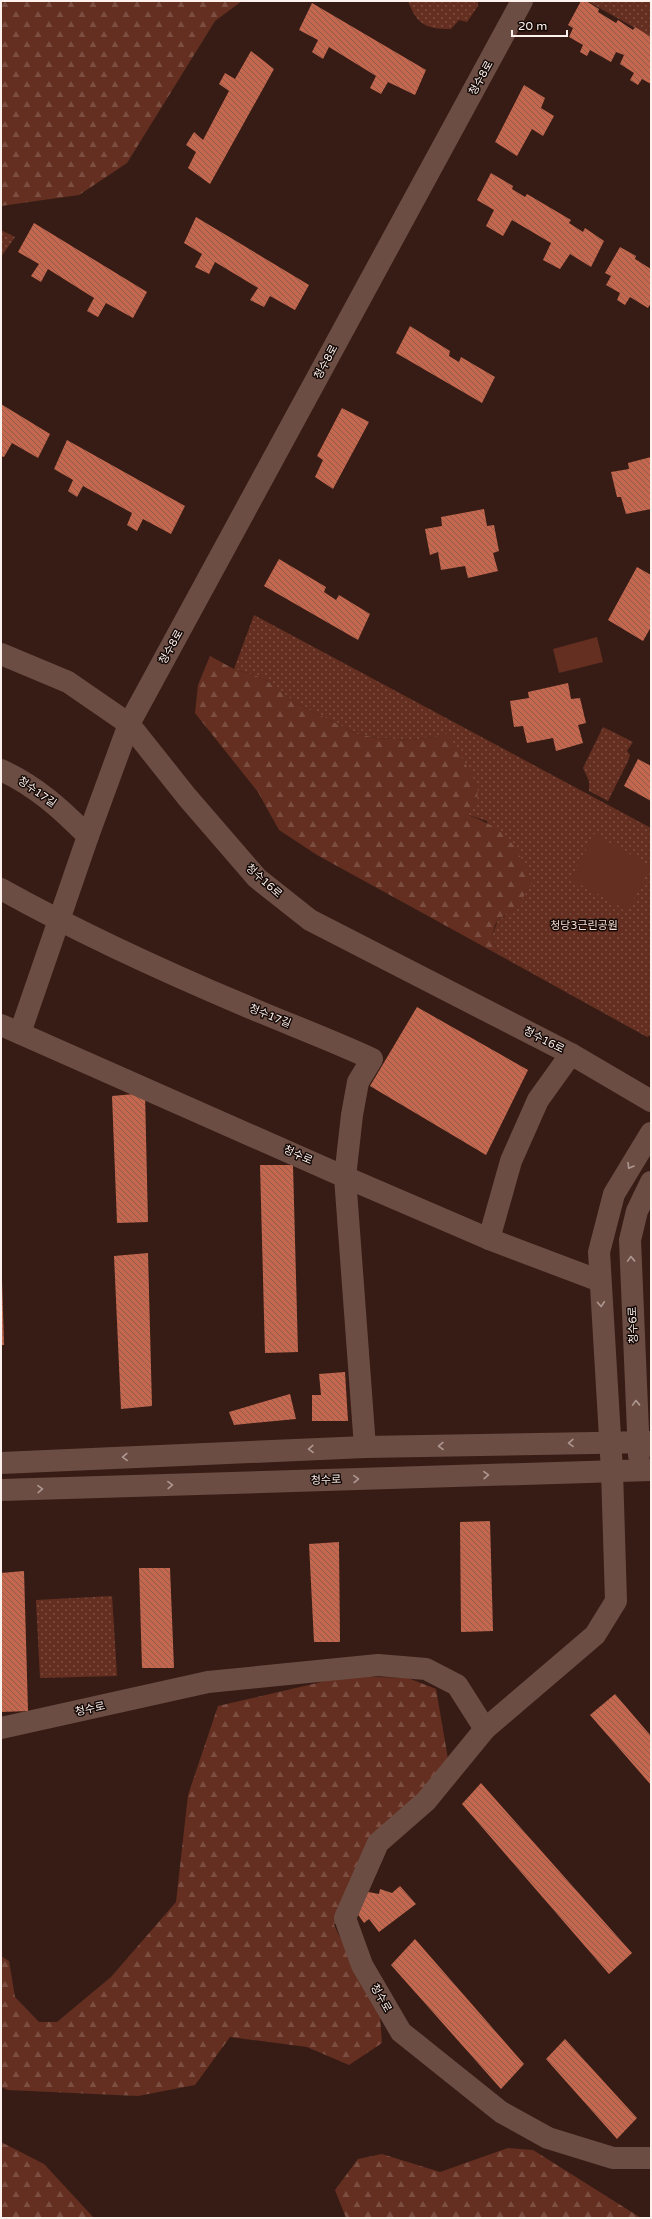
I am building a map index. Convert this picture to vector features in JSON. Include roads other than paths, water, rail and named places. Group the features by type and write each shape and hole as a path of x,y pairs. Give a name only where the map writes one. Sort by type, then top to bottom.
{"street":[{"name":"청수8로","path":"129,724 522,1"},
{"name":"청수16로","path":"1,654 68,682 129,724 187,797 257,878 310,920 571,1054 651,1101"},
{"path":"10,1029 58,921 129,724"},
{"name":"청수17길","path":"1,770 18,778 54,802 88,836"},
{"name":"청수17길","path":"1,889 58,921 246,1006 330,1040 372,1059 358,1082 352,1116 346,1177"},
{"name":"청수로","path":"10,1029 346,1177"},
{"name":"청수16로","path":"488,1239 511,1161 538,1100 571,1054"},
{"path":"612,1471 599,1252 614,1194 651,1133"},
{"path":"365,1447 346,1177 488,1239 600,1281"},
{"name":"청수6로","path":"645,1470 630,1240 637,1211 651,1182"},
{"path":"1,1463 365,1447 644,1442"},
{"path":"613,1507 623,1483 645,1470"},
{"name":"청수로","path":"1,1490 645,1470"},
{"name":"청수로","path":"612,1471 616,1601 595,1635 485,1729 426,1801 378,1843 345,1918 360,1959 401,2032 501,2112 548,2138 613,2158 651,2158"},
{"name":"청수로","path":"1,1728 208,1682 378,1665 426,1669 457,1685 485,1729"}],"park label":[{"name":"청당3근린공원","path":"584,925"}]}
